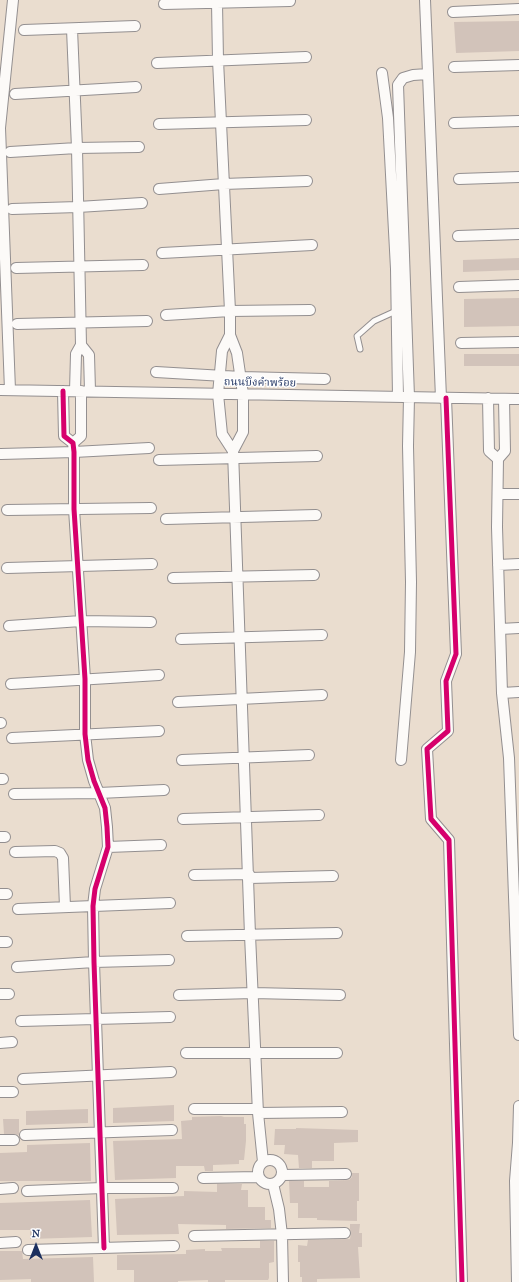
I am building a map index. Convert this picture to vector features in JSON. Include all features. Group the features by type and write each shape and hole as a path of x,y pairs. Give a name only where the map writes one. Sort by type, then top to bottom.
{"street":[{"path":"426,0 428,74 456,654 446,682 448,731 427,749 431,819 449,840 462,1282"},
{"path":"164,4 290,1"},
{"path":"5,390 0,128 13,2"},
{"path":"217,3 218,60 230,334 237,353 243,394 243,432 233,454 250,935 258,1111 263,1162"},
{"path":"453,12 519,9"},
{"path":"24,30 135,26"},
{"path":"72,29 77,148 81,345 76,354 82,391"},
{"path":"157,63 306,57"},
{"path":"454,67 519,64"},
{"path":"382,73 388,118 395,261 398,397"},
{"path":"401,760 410,652 410,582 408,446 409,397 398,85 403,78 413,75 428,74"},
{"path":"15,94 136,87"},
{"path":"159,124 306,120"},
{"path":"454,123 519,121"},
{"path":"10,152 77,148 139,147"},
{"path":"459,180 519,177"},
{"path":"160,189 224,184 307,181"},
{"path":"12,209 142,203"},
{"path":"458,236 519,234"},
{"path":"162,253 312,245"},
{"path":"16,268 143,265"},
{"path":"459,287 519,285"},
{"path":"166,315 230,311 310,310"},
{"path":"17,324 147,321"},
{"path":"230,334 222,351 218,394 222,434 233,454"},
{"path":"461,343 519,342"},
{"path":"81,345 88,355 82,391 81,436 73,448 74,509 85,679 86,734 90,771 105,808 108,846 95,889 93,906 104,1248"},
{"path":"156,372 240,377 325,379"},
{"name":"ถนนบึงคำพร้อย","path":"5,390 519,399"},
{"path":"64,391 64,436 73,448"},
{"path":"488,398 489,451 498,459"},
{"path":"504,399 505,451 498,459 498,564 502,693 514,758 519,1035"},
{"path":"1,454 73,448 149,448"},
{"path":"160,460 233,454 317,456"},
{"path":"498,494 519,494"},
{"path":"7,510 151,508"},
{"path":"166,519 316,515"},
{"path":"7,568 152,564"},
{"path":"498,564 519,564"},
{"path":"174,578 314,575"},
{"path":"9,626 81,621 152,622"},
{"path":"500,629 519,628"},
{"path":"181,639 322,635"},
{"path":"11,684 160,675"},
{"path":"502,693 519,692"},
{"path":"178,702 322,695"},
{"path":"12,738 160,731"},
{"path":"182,760 309,755"},
{"path":"14,794 100,793 164,790"},
{"path":"183,819 319,815"},
{"path":"108,846 160,845"},
{"path":"15,852 55,851 60,853 63,858 65,907"},
{"path":"194,875 333,876"},
{"path":"18,909 170,903"},
{"path":"187,936 336,934"},
{"path":"17,967 94,962 169,960"},
{"path":"179,996 253,993 340,996"},
{"path":"21,1021 170,1017"},
{"path":"0,1043 12,1042"},
{"path":"186,1053 337,1053"},
{"path":"23,1079 171,1072"},
{"path":"0,1092 13,1092"},
{"path":"518,1275 515,1181 519,1106"},
{"path":"194,1109 342,1112"},
{"path":"25,1135 172,1130"},
{"path":"0,1140 14,1140"},
{"path":"271,1159 281,1167 282,1175 277,1182 273,1184 264,1183 258,1176 258,1168 263,1162 271,1159"},
{"path":"282,1175 346,1174"},
{"path":"203,1178 258,1176"},
{"path":"273,1184 279,1209 282,1234 284,1282"},
{"path":"0,1189 13,1188"},
{"path":"27,1191 102,1188 174,1188"},
{"path":"194,1236 345,1233"},
{"path":"0,1243 16,1242"},
{"path":"28,1250 174,1246"}],"lane":[{"path":"360,349 357,336 374,321 396,311"}],"building":[{"path":"519,21 519,51 456,53 454,22"},
{"path":"519,258 519,270 463,272 463,260"},
{"path":"519,298 519,326 464,327 464,299"},
{"path":"464,354 519,354 519,366 464,366"},
{"path":"174,1105 174,1121 113,1123 113,1108"},
{"path":"88,1109 88,1123 26,1125 26,1111"},
{"path":"192,1117 244,1117 244,1124 246,1124 246,1141 244,1160 239,1160 239,1164 213,1165 213,1171 205,1171 204,1166 176,1166 176,1178 115,1180 113,1141 182,1139 181,1121 192,1120"},
{"path":"3,1119 19,1119 19,1135 4,1134"},
{"path":"296,1128 358,1130 358,1142 334,1143 334,1161 312,1161 312,1168 299,1168 298,1155 284,1154 285,1145 274,1145 275,1129"},
{"path":"90,1143 91,1181 0,1181 0,1153 27,1152 27,1145"},
{"path":"352,1173 359,1173 357,1221 298,1218 298,1203 290,1203 289,1181 304,1181 304,1187 329,1187 329,1181 349,1180 352,1177"},
{"path":"217,1184 242,1184 241,1190 248,1190 248,1207 265,1207 265,1220 271,1220 271,1228 226,1229 226,1225 178,1224 179,1234 117,1235 115,1199 184,1196 184,1191 217,1192"},
{"path":"90,1200 92,1237 30,1239 30,1230 0,1230 0,1203"},
{"path":"350,1224 360,1224 359,1233 362,1233 362,1247 358,1247 360,1278 317,1279 317,1282 302,1282 302,1277 300,1277 300,1262 298,1262 298,1245 307,1246 308,1240 350,1239"},
{"path":"260,1241 274,1241 274,1262 269,1263 268,1280 225,1280 225,1282 208,1282 208,1280 134,1282 134,1270 117,1270 117,1255 186,1254 186,1250 205,1249 205,1251 222,1251 221,1248 260,1248"},
{"path":"0,1251 22,1251 23,1259 93,1257 94,1282 31,1282 31,1279 0,1280"}],"cycle path":[{"path":"63,391 64,436 73,443 74,452 74,509 85,679 85,734 88,760 94,781 105,808 108,847 95,889 93,906 104,1248"},
{"path":"446,398 456,654 446,681 448,731 427,749 431,819 449,840 462,1282"}]}
